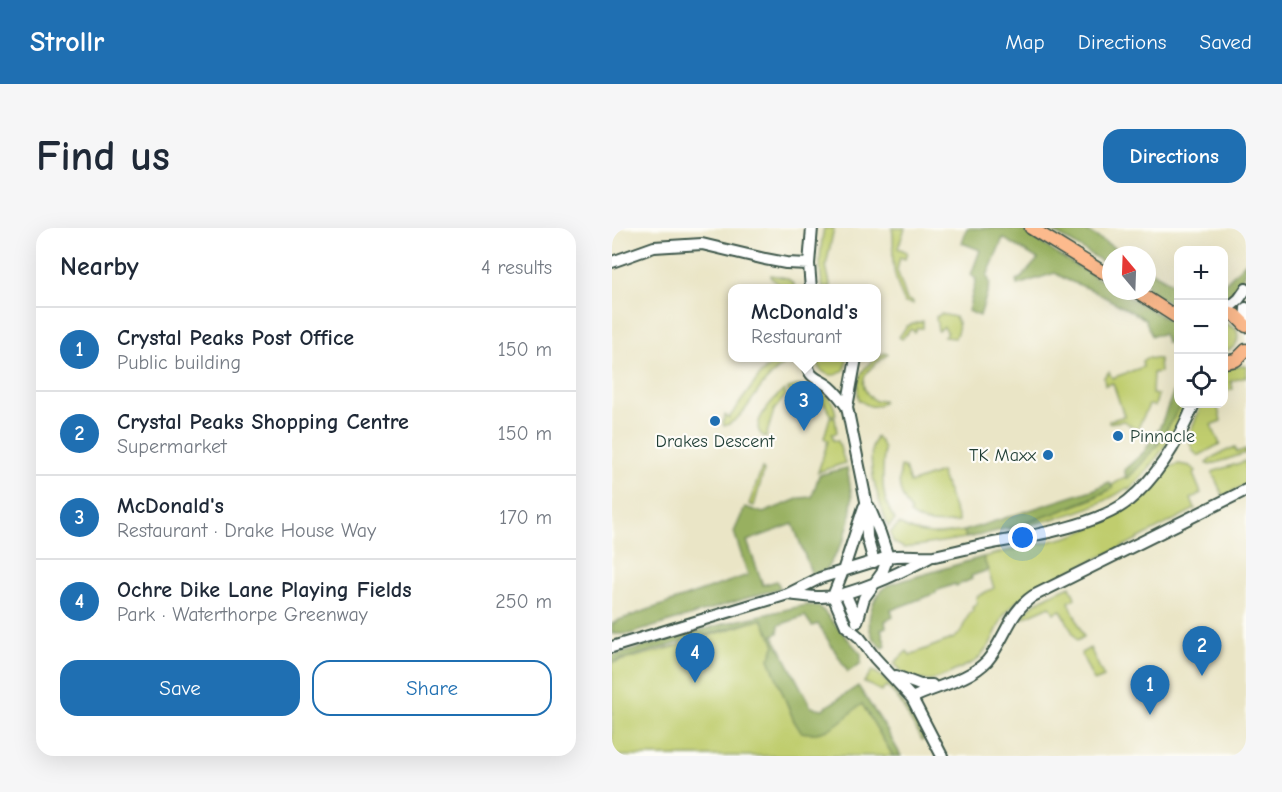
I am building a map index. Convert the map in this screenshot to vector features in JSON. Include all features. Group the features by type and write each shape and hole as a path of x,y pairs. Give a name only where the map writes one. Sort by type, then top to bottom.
{"main road":[{"path":"1031,228 1102,271"},
{"path":"1151,300 1174,314"},
{"path":"1228,313 1235,315 1245,324"},
{"path":"1228,361 1244,354"}],"street":[{"path":"811,284 809,264 812,228"},
{"path":"612,262 654,247 702,244 786,263 809,264"},
{"path":"1228,309 1246,290"},
{"path":"1245,324 1246,308"},
{"path":"808,362 810,372 815,379 827,385 847,407"},
{"path":"855,362 847,407 866,501 867,537 874,562"},
{"path":"827,385 842,383 853,373"},
{"path":"788,594 838,592 876,582 933,556 1096,518 1127,502 1162,465 1192,408"},
{"path":"912,698 970,674 987,660 997,647 1018,608 1033,596 1246,490"},
{"path":"866,501 880,533 886,563"},
{"path":"866,501 838,592 846,626 859,637 912,698 942,756"},
{"path":"859,637 857,622 864,598 886,563 899,555 933,556"},
{"path":"612,647 788,594 820,578 874,562 918,563"},
{"path":"802,587 838,592 857,622"},
{"path":"890,674 920,686 942,685"}],"green space":[{"path":"824,228 834,228 826,266 830,284 822,284 820,273"},
{"path":"892,228 905,228 898,248 907,252 905,259 900,257 897,270 907,300 913,304 905,303 896,278"},
{"path":"967,228 1020,228 1060,256 1102,281 1102,296 1055,273 1017,285 1016,280 1021,278 1038,259 1003,238 987,276 990,283 980,316 968,311 976,279 971,275 980,250 962,243"},
{"path":"1048,228 1082,228 1111,246 1102,246 1102,261"},
{"path":"1246,262 1242,279 1228,299 1228,280"},
{"path":"1156,274 1174,285 1174,304 1156,295"},
{"path":"771,275 787,278 794,284 779,284 771,278"},
{"path":"1110,300 1134,300 1174,323 1174,368 1171,343 1167,343 1163,334 1152,336 1145,319"},
{"path":"941,314 955,317 957,320 955,338 944,337 948,333 944,327 938,331 936,317"},
{"path":"923,321 923,328 917,328 915,332 911,329 902,339 899,337 907,326"},
{"path":"1228,325 1236,329 1238,337 1234,346 1228,350"},
{"path":"1146,358 1159,359 1160,372 1153,373 1152,394 1158,395 1155,406 1149,405 1137,430 1124,421 1109,423 1109,421 1124,416 1113,383 1105,385 1104,377 1109,372 1112,378 1143,367 1142,361"},
{"path":"773,362 788,362 768,378 737,418 724,426 725,415 729,418 760,375"},
{"path":"818,362 846,362 845,369 836,375 826,374 820,369"},
{"path":"871,362 878,362 865,375 863,381 868,394 875,401 883,400 884,402 877,406 869,406 859,400 858,384 866,366"},
{"path":"1246,366 1246,377 1231,381 1233,389 1228,391 1228,369"},
{"path":"797,386 823,393 831,402 836,415 830,415 825,404 814,397 802,393 789,393 788,388"},
{"path":"784,390 786,395 774,410 766,437 760,433 759,421 768,406"},
{"path":"1174,390 1174,408 1179,408 1157,444 1127,479 1124,470 1144,452 1160,427"},
{"path":"1179,408 1185,408 1162,450 1129,490 1127,488 1099,503 1070,514 1008,530 1090,500 1113,488 1112,485 1126,478 1158,445"},
{"path":"1200,408 1218,408 1221,421 1211,425 1220,444 1198,456 1193,451 1188,437"},
{"path":"830,417 835,418 837,433 832,434 833,440 838,441 845,463 818,472 828,441 824,438"},
{"path":"876,437 884,449 884,494 895,520 888,527 877,494 872,469 872,446"},
{"path":"1235,447 1237,452 1246,449 1246,453 1207,464 1217,455"},
{"path":"1246,461 1246,485 1223,496 1212,472"},
{"path":"1179,464 1190,466 1196,471 1193,474 1201,493 1191,499 1195,509 1120,548 1037,586 1016,602 1004,615 989,646 976,661 929,681 915,679 903,673 894,663 907,651 910,655 954,638 960,633 970,612 973,611 972,607 977,604 976,597 994,588 983,557 1064,538 1092,527 1134,502 1160,474"},
{"path":"901,467 905,468 910,483 941,472 959,522 939,524 922,521 910,514 911,511 900,490"},
{"path":"762,468 764,471 754,506 749,504"},
{"path":"847,468 852,497 850,519 844,540 826,570 812,575 793,524 747,541 763,585 777,581 780,588 630,634 612,634 612,624 619,620 748,575 734,532 745,507 763,513 800,498 812,497 819,475"},
{"path":"1109,482 1113,488 1059,511 1022,524 966,538 964,531 1095,489"},
{"path":"899,524 931,534 964,531 966,538 904,548 893,542 890,533"},
{"path":"983,557 988,570 971,576 972,579 956,586 955,584 936,591 936,593 891,610 893,617 885,621 886,627 881,629 886,646 883,648 876,641 871,634 870,616 876,599 888,585"},
{"path":"1070,586 1075,598 1069,602 1084,637 1077,641 1061,610 1054,613 1050,606 1021,619 1030,607"},
{"path":"806,605 819,606 861,654 861,663 848,672 818,624 812,626 805,616 779,625 778,633 773,635 811,707 823,709 858,686 901,756 893,756 862,704 828,730 801,732 794,721 769,659 775,645 762,619 612,662 612,656 727,623"},
{"path":"762,619 775,645 769,659 794,721 826,731 862,703 893,756 612,756 612,663 674,647"},
{"path":"1090,648 1104,677 1094,681 1081,653"},
{"path":"872,671 879,674 894,690 925,739 922,740 897,697 886,686 881,691 864,682"}],"place":[{"name":"Drakes Descent","path":"715,421"},
{"name":"McDonald's","path":"804,431"},
{"name":"Pinnacle","path":"1118,436"},
{"name":"TK Maxx","path":"1048,455"},
{"name":"Crystal Peaks Shopping Centre","path":"1202,676"},
{"name":"Ochre Dike Lane Playing Fields","path":"695,683"},
{"name":"Crystal Peaks Post Office","path":"1150,715"}]}
